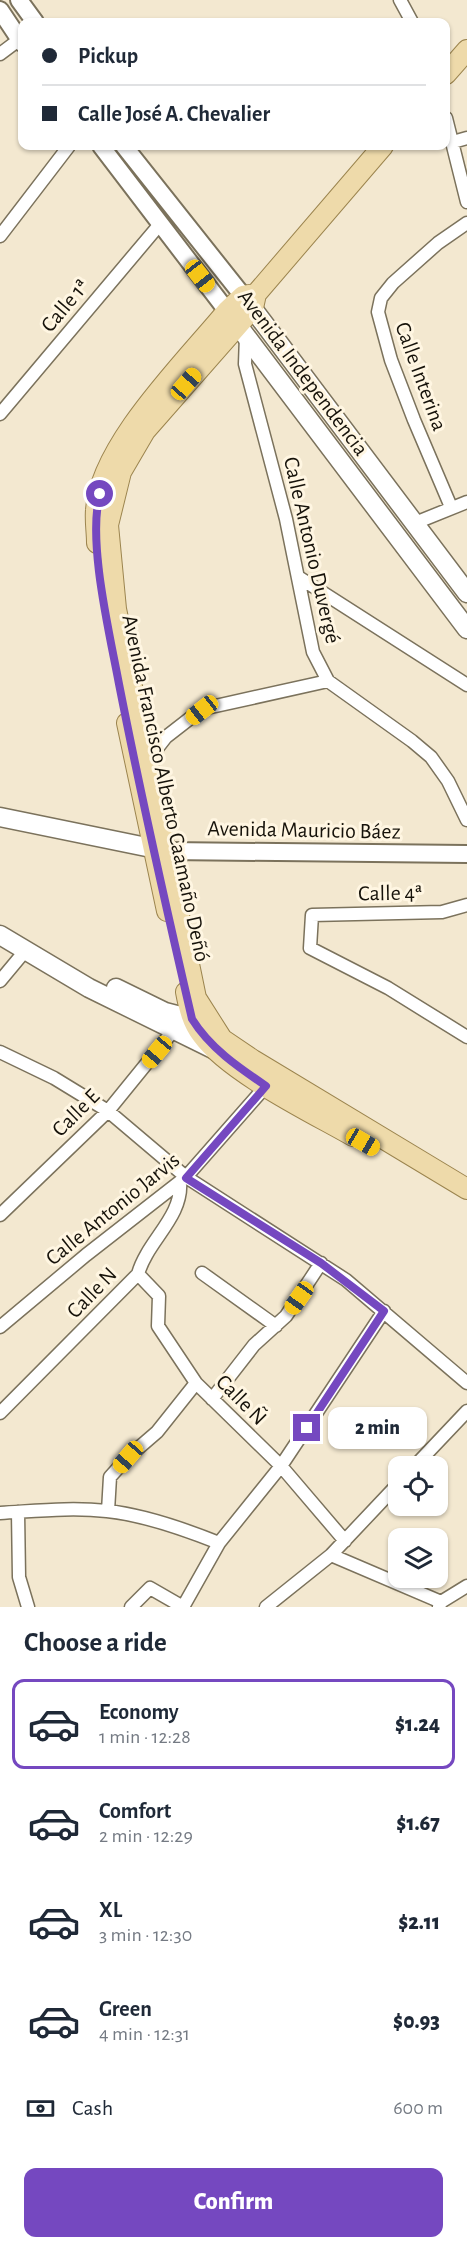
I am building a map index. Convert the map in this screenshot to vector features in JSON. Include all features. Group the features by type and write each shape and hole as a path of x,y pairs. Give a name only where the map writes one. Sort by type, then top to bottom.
{"main road":[{"path":"450,69 467,50"},
{"name":"Avenida Francisco Alberto Caamaño Deñó","path":"380,150 250,299 237,323 145,431 121,472 108,525 116,609 148,760 160,849 192,1019 203,1037 266,1086 467,1202"},
{"name":"Avenida Independencia","path":"250,299 467,593"},
{"name":"Avenida Francisco Alberto Caamaño Deñó","path":"237,323 119,445 104,480 96,509 107,620 196,998 222,1039 467,1189"},
{"name":"Avenida Independencia","path":"237,323 467,629"},
{"name":"Avenida Mauricio Báez","path":"0,818 160,849"},
{"path":"0,935 173,1031 221,1053"},
{"path":"26,951 90,976 165,1012 192,1019"}],"street":[{"path":"19,0 32,18"},
{"path":"400,0 410,18"},
{"path":"0,10 18,37"},
{"path":"0,54 18,43"},
{"path":"450,132 467,202"},
{"path":"453,142 467,138"},
{"path":"0,236 66,150"},
{"name":"Avenida Independencia","path":"104,150 237,323"},
{"name":"Avenida Independencia","path":"127,150 250,299"},
{"name":"Calle Interina","path":"451,507 406,400 378,312 381,298 393,283 438,243 467,223"},
{"name":"Calle 1ª","path":"0,414 160,224"},
{"name":"Calle Antonio Duvergé","path":"237,323 245,364 266,438 300,578 313,652 328,681 428,754 448,781 467,820"},
{"path":"415,523 467,502"},
{"path":"300,578 467,685"},
{"path":"148,760 166,737 202,710 328,681"},
{"name":"Avenida Mauricio Báez","path":"160,849 467,854"},
{"name":"Calle 4ª","path":"467,905 442,912 312,915 311,949 388,988 467,1036"},
{"path":"0,981 26,951"},
{"name":"Calle E","path":"0,1215 108,1111 173,1031"},
{"path":"0,1052 54,1078 108,1111 183,1180 321,1263 384,1311 467,1383"},
{"name":"Calle Antonio Jarvis","path":"0,1327 94,1248 183,1180 266,1086"},
{"name":"Calle N","path":"0,1413 138,1274 144,1255 179,1205 183,1180"},
{"path":"212,1399 254,1345 276,1326 321,1263"},
{"name":"Calle Ñ","path":"138,1274 159,1296 158,1326 196,1383 281,1467 345,1541"},
{"path":"202,1274 276,1326"},
{"path":"131,1607 150,1588 183,1607 219,1543 281,1467 384,1311"},
{"path":"108,1511 110,1477 128,1457 154,1435 196,1383"},
{"path":"424,1456 467,1411"},
{"path":"266,1607 331,1555 388,1495"},
{"path":"0,1513 62,1509 108,1511 173,1527 219,1543"},
{"path":"18,1512 19,1577 28,1607"},
{"path":"331,1555 440,1604 467,1586"}],"route":[{"path":"100,494 96,509 97,544 107,620 152,848 192,1019 203,1037 237,1066 266,1086 186,1178 321,1263 384,1311 307,1428"}]}
